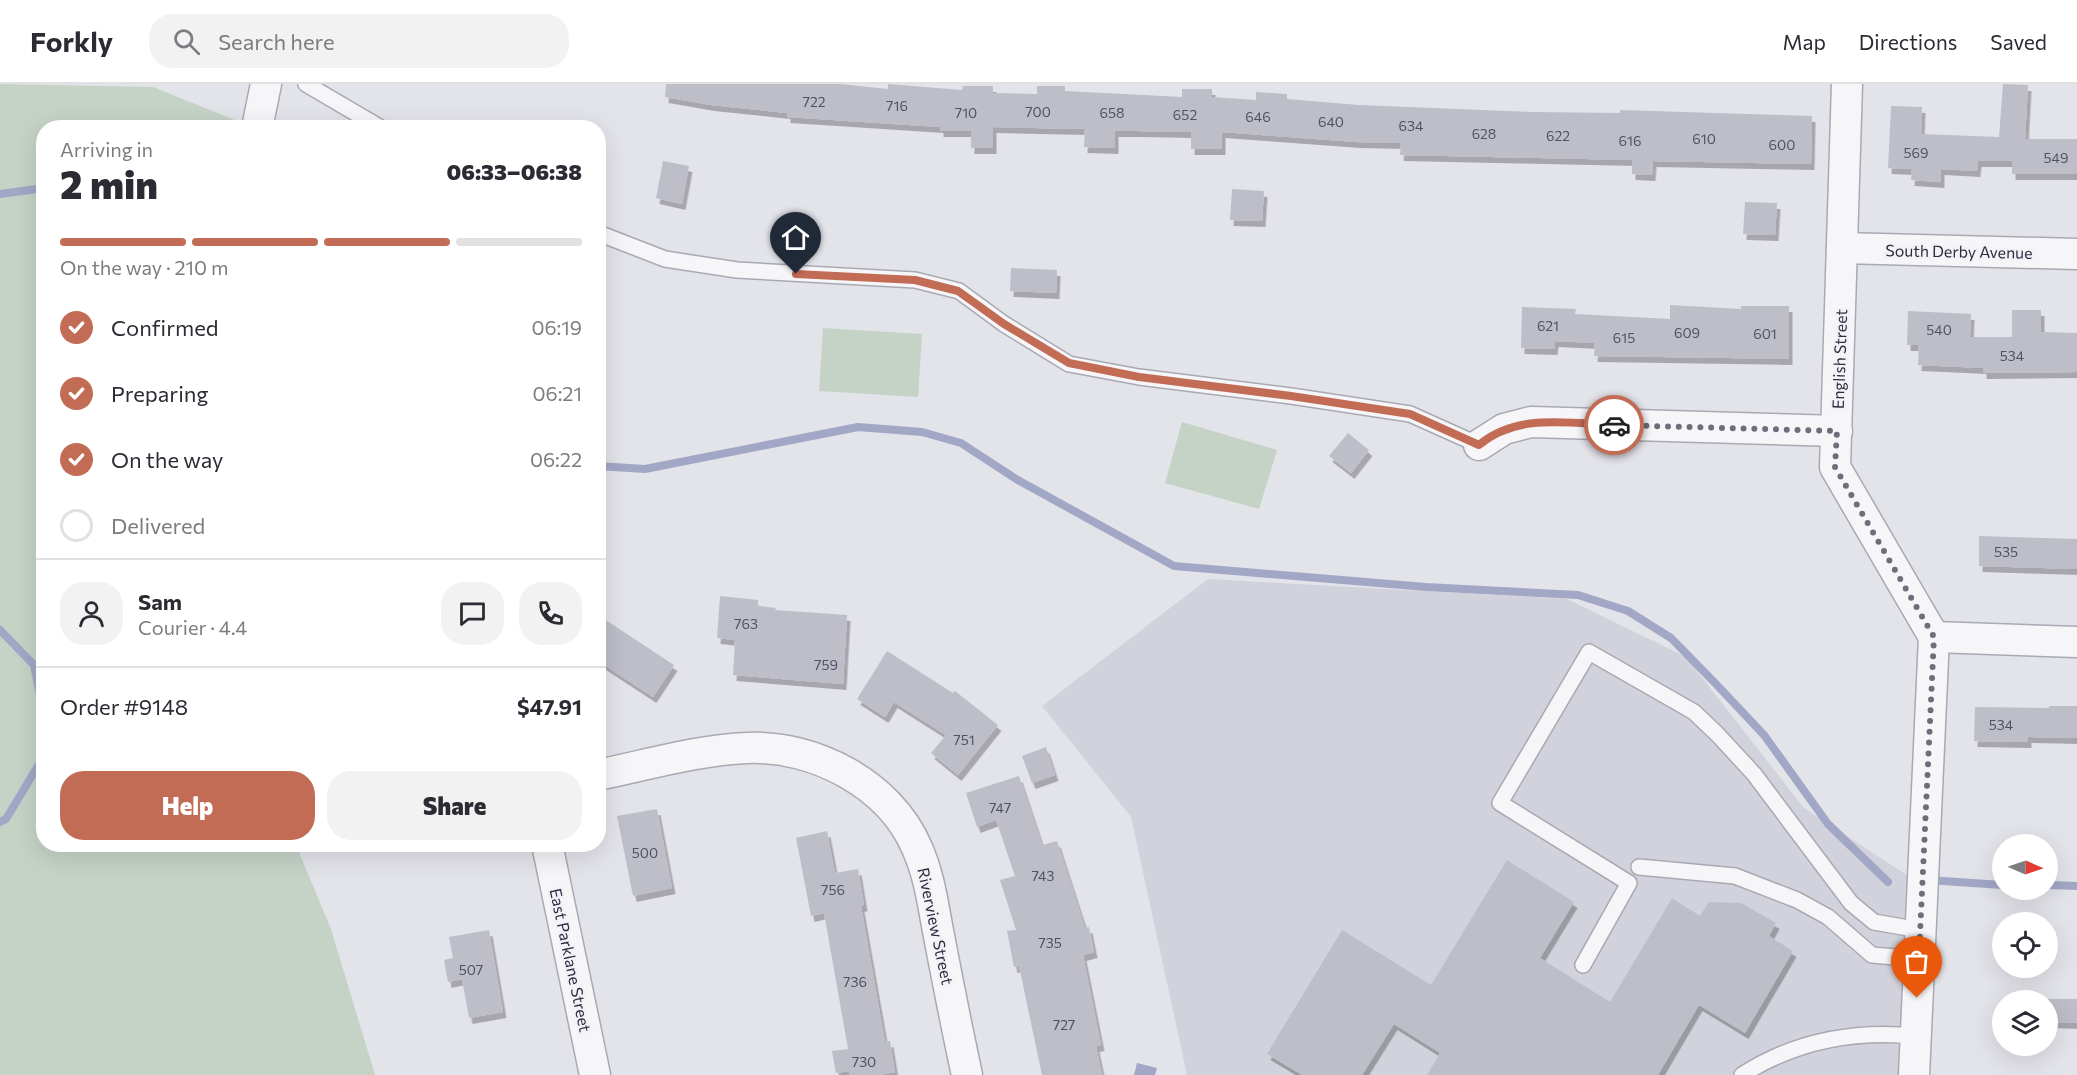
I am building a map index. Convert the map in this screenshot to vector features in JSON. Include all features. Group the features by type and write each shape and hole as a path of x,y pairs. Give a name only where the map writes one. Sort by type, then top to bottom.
{"street":[{"path":"259,120 266,84"},
{"name":"English Street","path":"1847,84 1835,467 1934,637"},
{"name":"South Derby Avenue","path":"1842,248 2077,254"},
{"path":"1479,445 1504,429 1531,422 1837,431"},
{"path":"1914,1075 1934,637 2077,642"},
{"name":"Riverview Street","path":"606,773 726,750 768,748 804,754 838,767 882,799 917,847 931,886 967,1075"},
{"name":"East Parklane Street","path":"549,852 595,1075"}],"lane":[{"path":"306,84 367,120"},
{"path":"606,236 665,259 737,270 915,280 958,291 1004,324 1069,363 1139,377 1410,414 1479,445"},
{"path":"1582,965 1629,883 1500,803 1589,652 1694,712 1754,774 1851,903 1874,922 1920,945"},
{"path":"1639,867 1735,876 1797,900 1828,917 1872,955 1920,945"},
{"path":"1742,1075 1762,1062 1803,1045 1842,1036 1885,1033 1915,1036"}],"shaded area":[{"path":"1208,579 1567,599 1686,657 1804,808 1922,885 1914,1075 1187,1075 1131,817 1042,706"}],"green space":[{"path":"0,84 153,87 235,120 36,120 36,852 299,852 331,929 375,1075 0,1075"},
{"path":"823,328 922,334 918,397 819,391"},
{"path":"1182,422 1277,450 1259,509 1165,483"}],"water":[{"path":"1137,1063 1157,1068 1155,1075 1134,1075"}],"building":[{"path":"666,84 840,84 888,89 888,84 962,90 963,86 993,86 993,93 1037,94 1037,86 1065,86 1065,91 1182,97 1182,89 1212,89 1212,97 1256,100 1256,92 1287,94 1287,99 1359,105 1534,112 1620,113 1620,110 1812,116 1811,164 1653,161 1652,175 1632,174 1632,160 1400,155 1401,143 1222,132 1222,149 1191,149 1191,132 1115,131 1115,148 1084,147 1085,129 993,127 993,148 971,148 971,131 940,131 940,127 787,117 787,113 711,105 665,97"},
{"path":"2003,84 2028,85 2025,139 2077,139 2077,174 2012,174 2012,161 1978,161 1977,171 1941,169 1941,182 1911,180 1912,169 1888,168 1891,106 1922,107 1921,134 1999,137"},
{"path":"663,161 689,166 682,204 656,198"},
{"path":"1232,189 1264,191 1262,221 1230,220"},
{"path":"1745,202 1777,203 1775,235 1743,234"},
{"path":"1011,268 1057,270 1056,293 1010,291"},
{"path":"1670,305 1741,309 1741,306 1789,306 1789,359 1594,356 1595,343 1555,341 1554,349 1521,348 1522,307 1576,309 1575,314 1670,319"},
{"path":"2012,310 2041,310 2041,332 2077,333 2077,372 1983,373 1983,368 1918,365 1919,345 1907,345 1908,311 1971,314 1970,337 2012,337"},
{"path":"1348,433 1369,450 1351,473 1329,456"},
{"path":"1979,536 2077,539 2077,569 1979,566"},
{"path":"720,596 758,600 758,606 776,608 775,610 847,615 843,684 733,675 735,640 717,638"},
{"path":"606,620 674,665 653,697 606,666"},
{"path":"887,651 953,693 955,691 998,725 958,775 931,753 946,735 894,702 885,717 857,699"},
{"path":"2049,706 2077,706 2077,738 2028,737 2028,742 1974,741 1975,707 2049,708"},
{"path":"1046,747 1055,775 1032,783 1022,756"},
{"path":"1019,776 1042,845 1057,841 1085,928 1089,927 1094,952 1083,955 1101,1045 1096,1046 1102,1075 1042,1075 1019,966 1014,967 1007,931 1016,930 1000,880 1015,876 996,820 977,827 966,793"},
{"path":"657,809 672,888 633,896 617,816"},
{"path":"827,831 835,873 858,869 864,905 861,906 885,1042 890,1041 895,1072 880,1075 850,1075 849,1071 836,1073 832,1051 848,1049 824,913 811,916 796,838"},
{"path":"1507,860 1574,902 1540,958 1610,1002 1672,898 1700,916 1709,902 1741,903 1776,923 1769,936 1793,951 1745,1033 1699,1005 1658,1075 1427,1075 1440,1053 1394,1024 1362,1075 1302,1075 1267,1054 1342,930 1431,985"},
{"path":"489,930 503,1012 469,1018 462,979 448,982 444,960 453,958 449,937"},
{"path":"2058,999 2077,999 2077,1023 2058,1022"}],"waterway":[{"path":"0,194 36,189"},
{"path":"606,467 645,469 858,427 922,432 961,443 1016,479 1174,566 1426,587 1578,595 1628,611 1671,638 1716,684 1764,735 1828,824 1888,882"},
{"path":"0,630 34,665 36,675"},
{"path":"0,822 6,819 36,769"},
{"path":"1928,880 1992,884"},
{"path":"2058,885 2077,886"}],"way so far":[{"path":"1614,425 1837,431 1835,467 1934,637 1917,998"}],"route":[{"path":"796,274 915,280 958,291 1004,324 1069,363 1139,377 1410,414 1479,445 1490,436 1517,424 1531,422 1614,425"}]}
